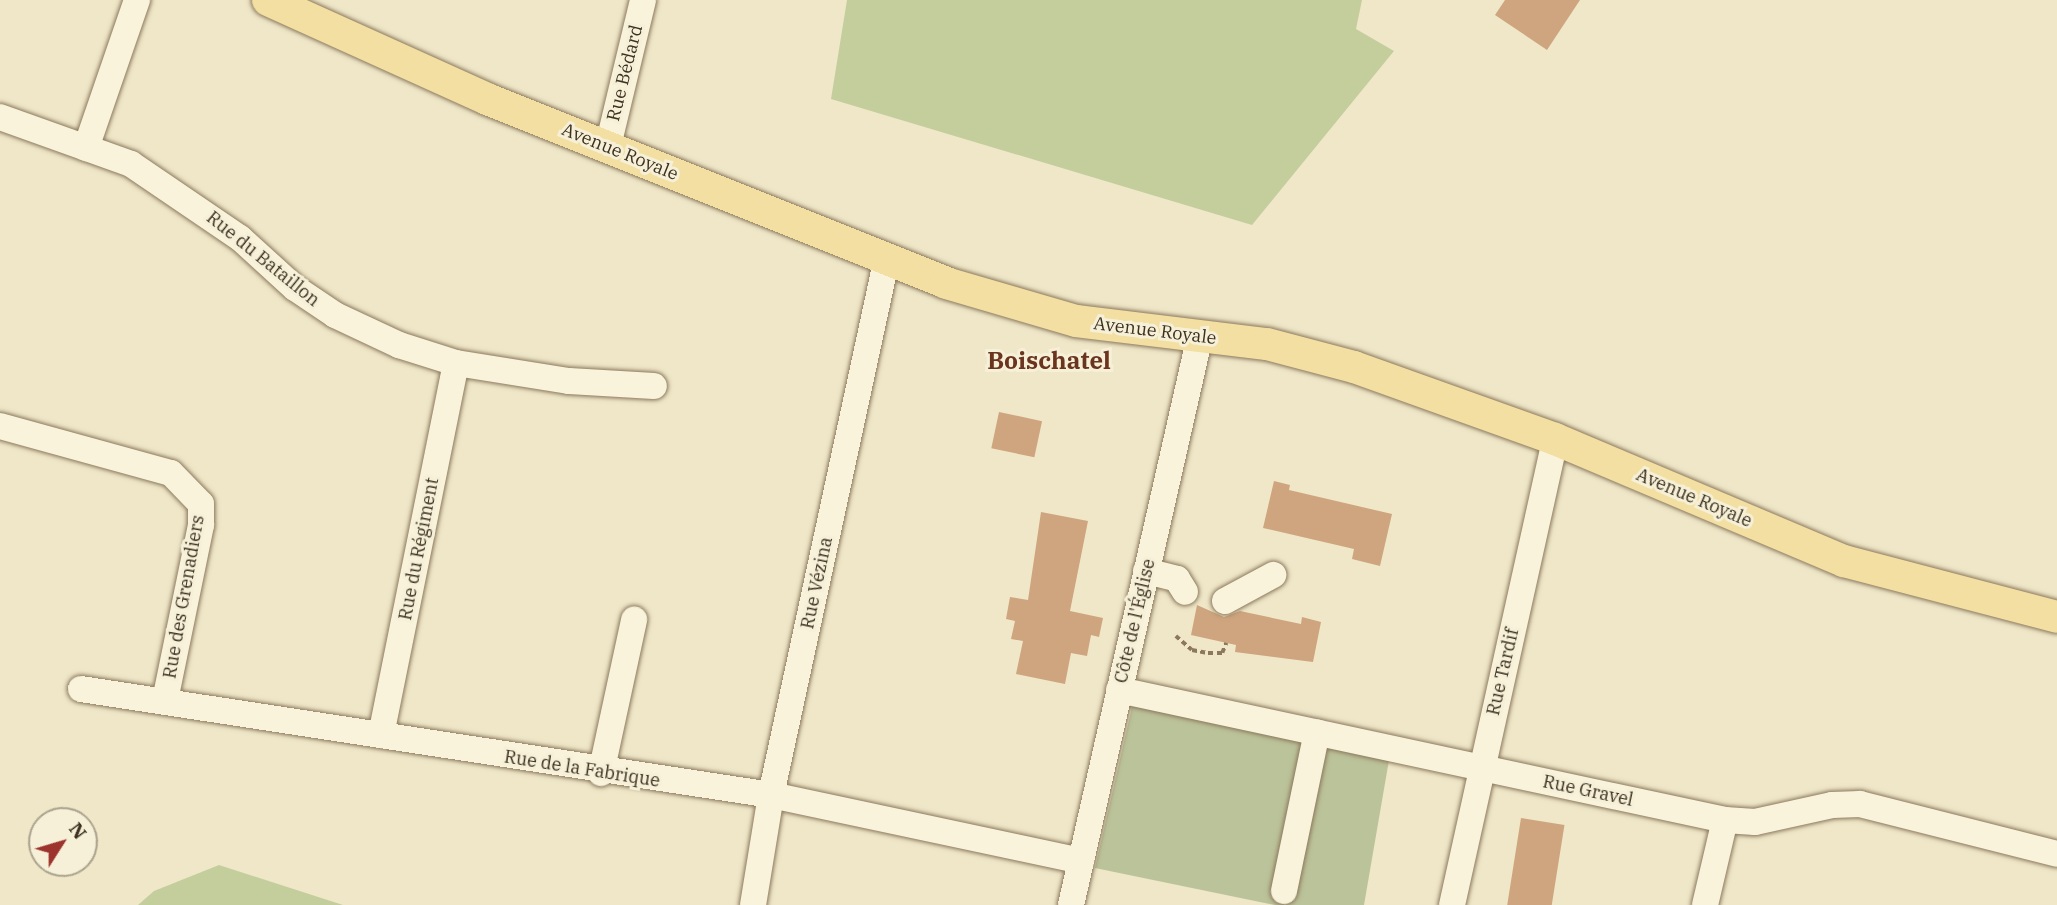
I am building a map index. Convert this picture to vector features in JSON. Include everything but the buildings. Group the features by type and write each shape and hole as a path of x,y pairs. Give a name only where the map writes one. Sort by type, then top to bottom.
{"main road":[{"name":"Avenue Royale","path":"268,0 886,262 1016,307 1266,344 1354,367 1555,439 1844,561 2057,617"}],"street":[{"path":"86,148 137,0"},
{"name":"Rue Bédard","path":"608,146 643,0"},
{"name":"Rue du Bataillon","path":"0,117 131,164 181,195 335,315 456,363 569,381 654,386"},
{"name":"Rue Vézina","path":"753,905 771,795 886,262"},
{"name":"Côte de l'Église","path":"1071,905 1200,336"},
{"name":"Rue du Régiment","path":"381,735 456,363"},
{"name":"Rue des Grenadiers","path":"0,426 171,472 201,504 201,525 165,701"},
{"name":"Rue Tardif","path":"1452,905 1555,439"},
{"path":"1146,571 1177,579 1185,592"},
{"path":"1224,601 1273,575"},
{"path":"601,773 634,620"},
{"name":"Rue de la Fabrique","path":"81,689 381,735 601,773 771,795 1081,861"},
{"name":"Rue Gravel","path":"1119,690 1725,820 1755,822 1860,804 2057,854"},
{"path":"1284,891 1317,732"},
{"path":"1705,905 1725,820"}],"path":[{"path":"1176,636 1192,650 1208,653 1222,653 1226,643"}],"green space":[{"path":"847,0 1362,0 1356,29 1394,51 1252,225 831,99"},
{"path":"1144,698 1389,760 1364,905 1275,905 1095,868 1132,707"},
{"path":"219,865 343,905 138,905 154,891"}],"district":[{"name":"Boischatel","path":"1049,361"}]}
